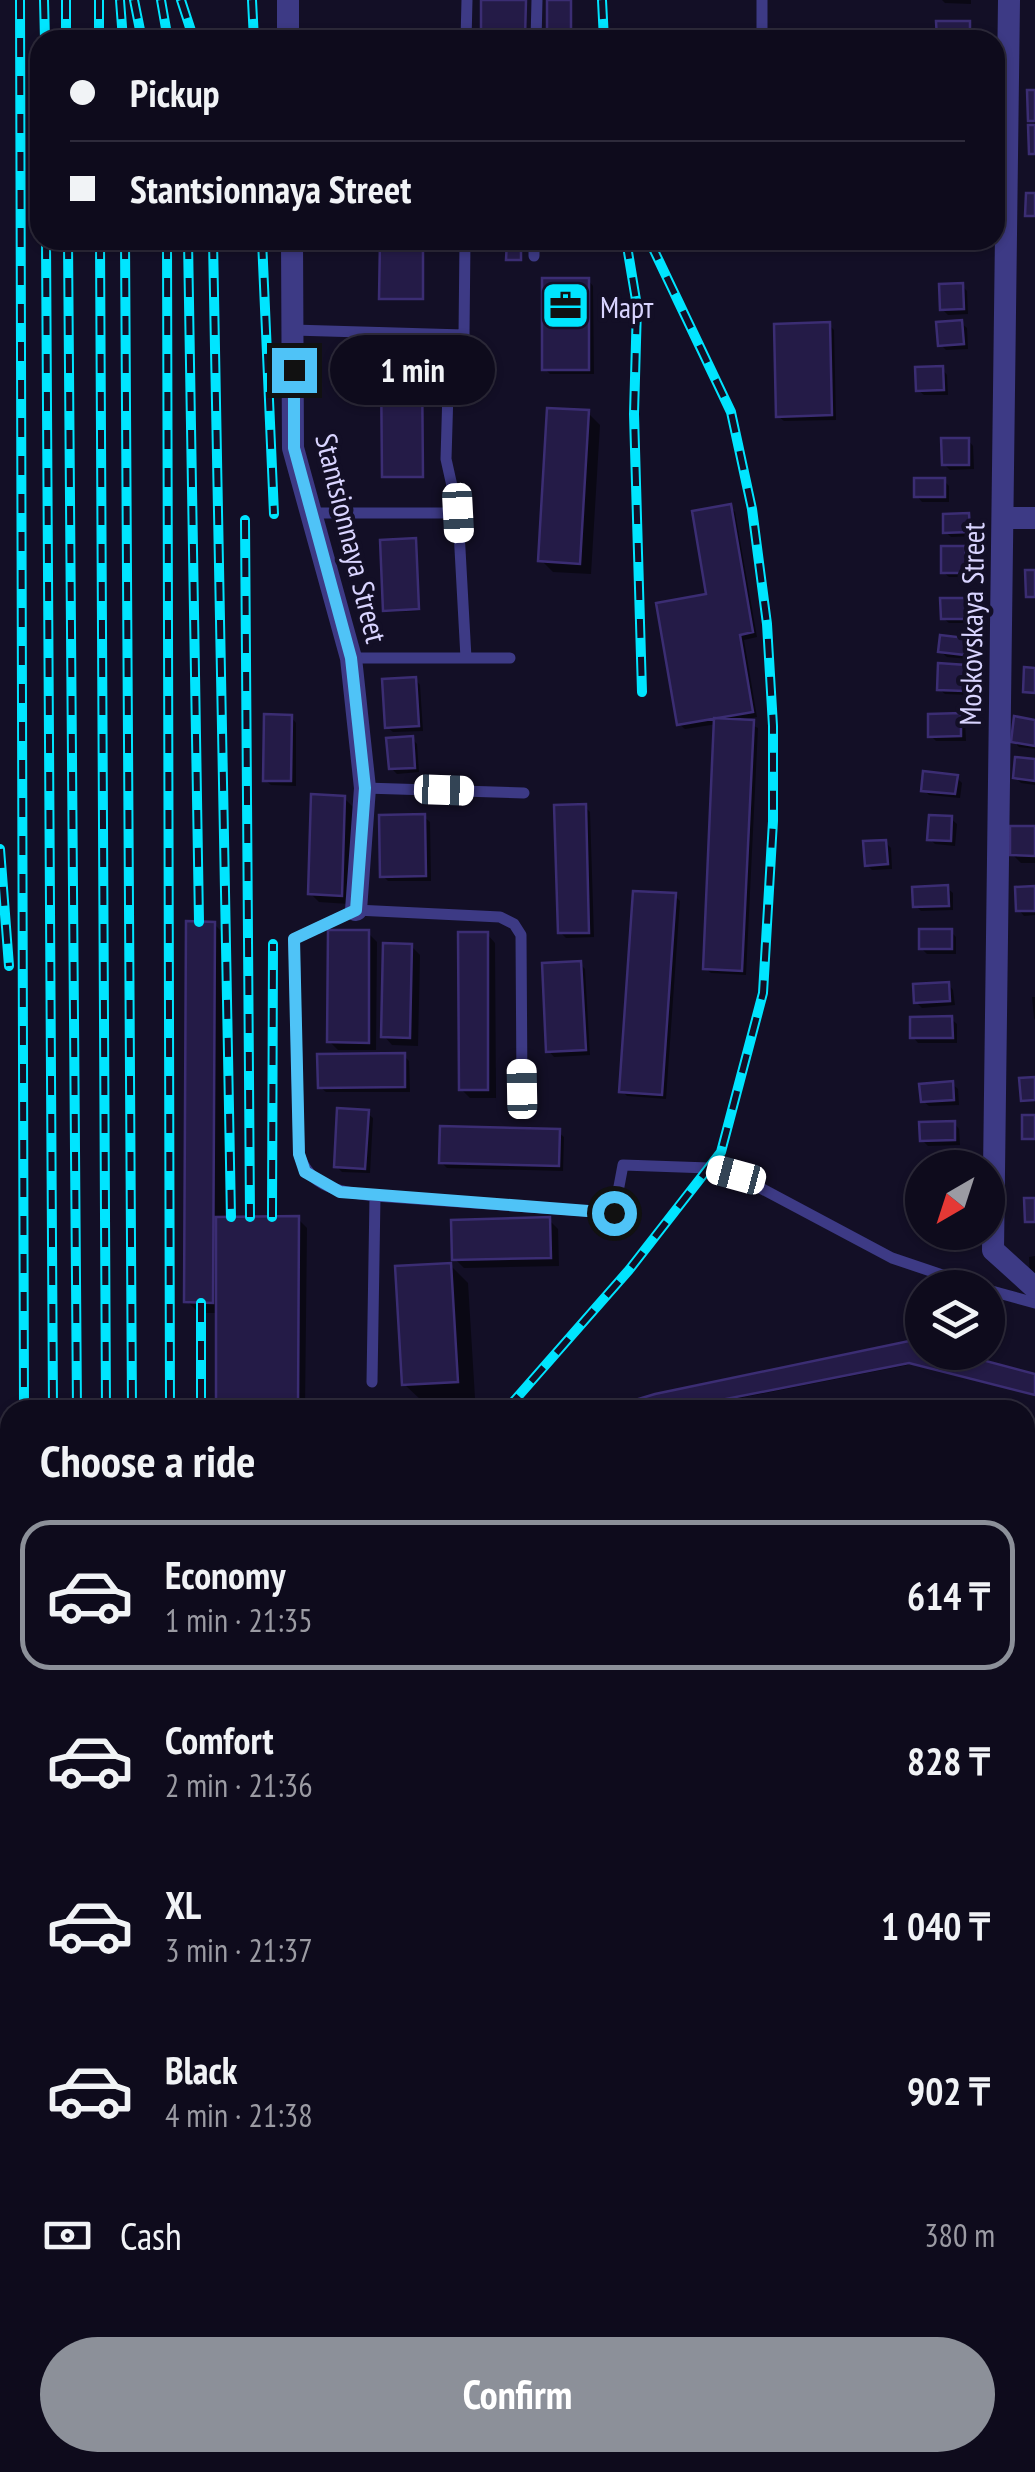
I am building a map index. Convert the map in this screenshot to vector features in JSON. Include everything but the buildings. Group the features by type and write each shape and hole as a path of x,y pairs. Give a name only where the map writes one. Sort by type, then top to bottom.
{"street":[{"path":"288,0 288,30"},
{"name":"Moskovskaya Street","path":"1010,0 993,1250 1035,1288"},
{"name":"Stantsionnaya Street","path":"292,250 294,448 308,512 351,658 365,788 356,910"},
{"path":"1004,518 1035,518"}],"lane":[{"path":"466,0 466,30"},
{"path":"536,0 536,30"},
{"path":"762,0 762,30"},
{"path":"465,250 464,335 448,391 446,460 458,513 466,658"},
{"path":"534,250 534,256"},
{"path":"294,330 464,335"},
{"path":"308,512 458,513"},
{"path":"351,658 510,658"},
{"path":"365,788 524,793"},
{"path":"522,1089 521,935 514,924 500,917 356,910 294,939 299,1154 305,1172 322,1184 340,1192 375,1196 614,1213 623,1165 709,1168 736,1175 892,1258 929,1270"},
{"path":"372,1382 375,1196"},
{"path":"1005,1295 1035,1304"}],"railway":[{"path":"20,0 24,1400"},
{"path":"44,0 45,30"},
{"path":"66,0 66,30"},
{"path":"99,0 99,30"},
{"path":"120,0 122,30"},
{"path":"134,0 140,30"},
{"path":"161,0 166,30"},
{"path":"181,0 191,30"},
{"path":"252,0 254,30"},
{"path":"602,0 604,30"},
{"path":"46,250 53,1400"},
{"path":"68,250 77,1400"},
{"path":"100,250 106,1400"},
{"path":"125,250 132,1400"},
{"path":"167,250 170,1400"},
{"path":"188,250 199,922"},
{"path":"213,250 231,1217"},
{"path":"262,250 274,514"},
{"path":"628,250 637,306 634,414 642,692"},
{"path":"515,1400 629,1270 721,1152 763,993 773,821 773,726 767,624 752,509 731,412 654,250"},
{"path":"245,520 250,1217"},
{"path":"0,849 9,966"},
{"path":"272,1217 273,944"},
{"path":"201,1303 201,1400"}],"place":[{"name":"Март","path":"565,306"}],"route":[{"path":"294,370 294,448 308,512 351,658 365,788 356,910 294,939 299,1154 305,1172 340,1192 614,1213"}]}
